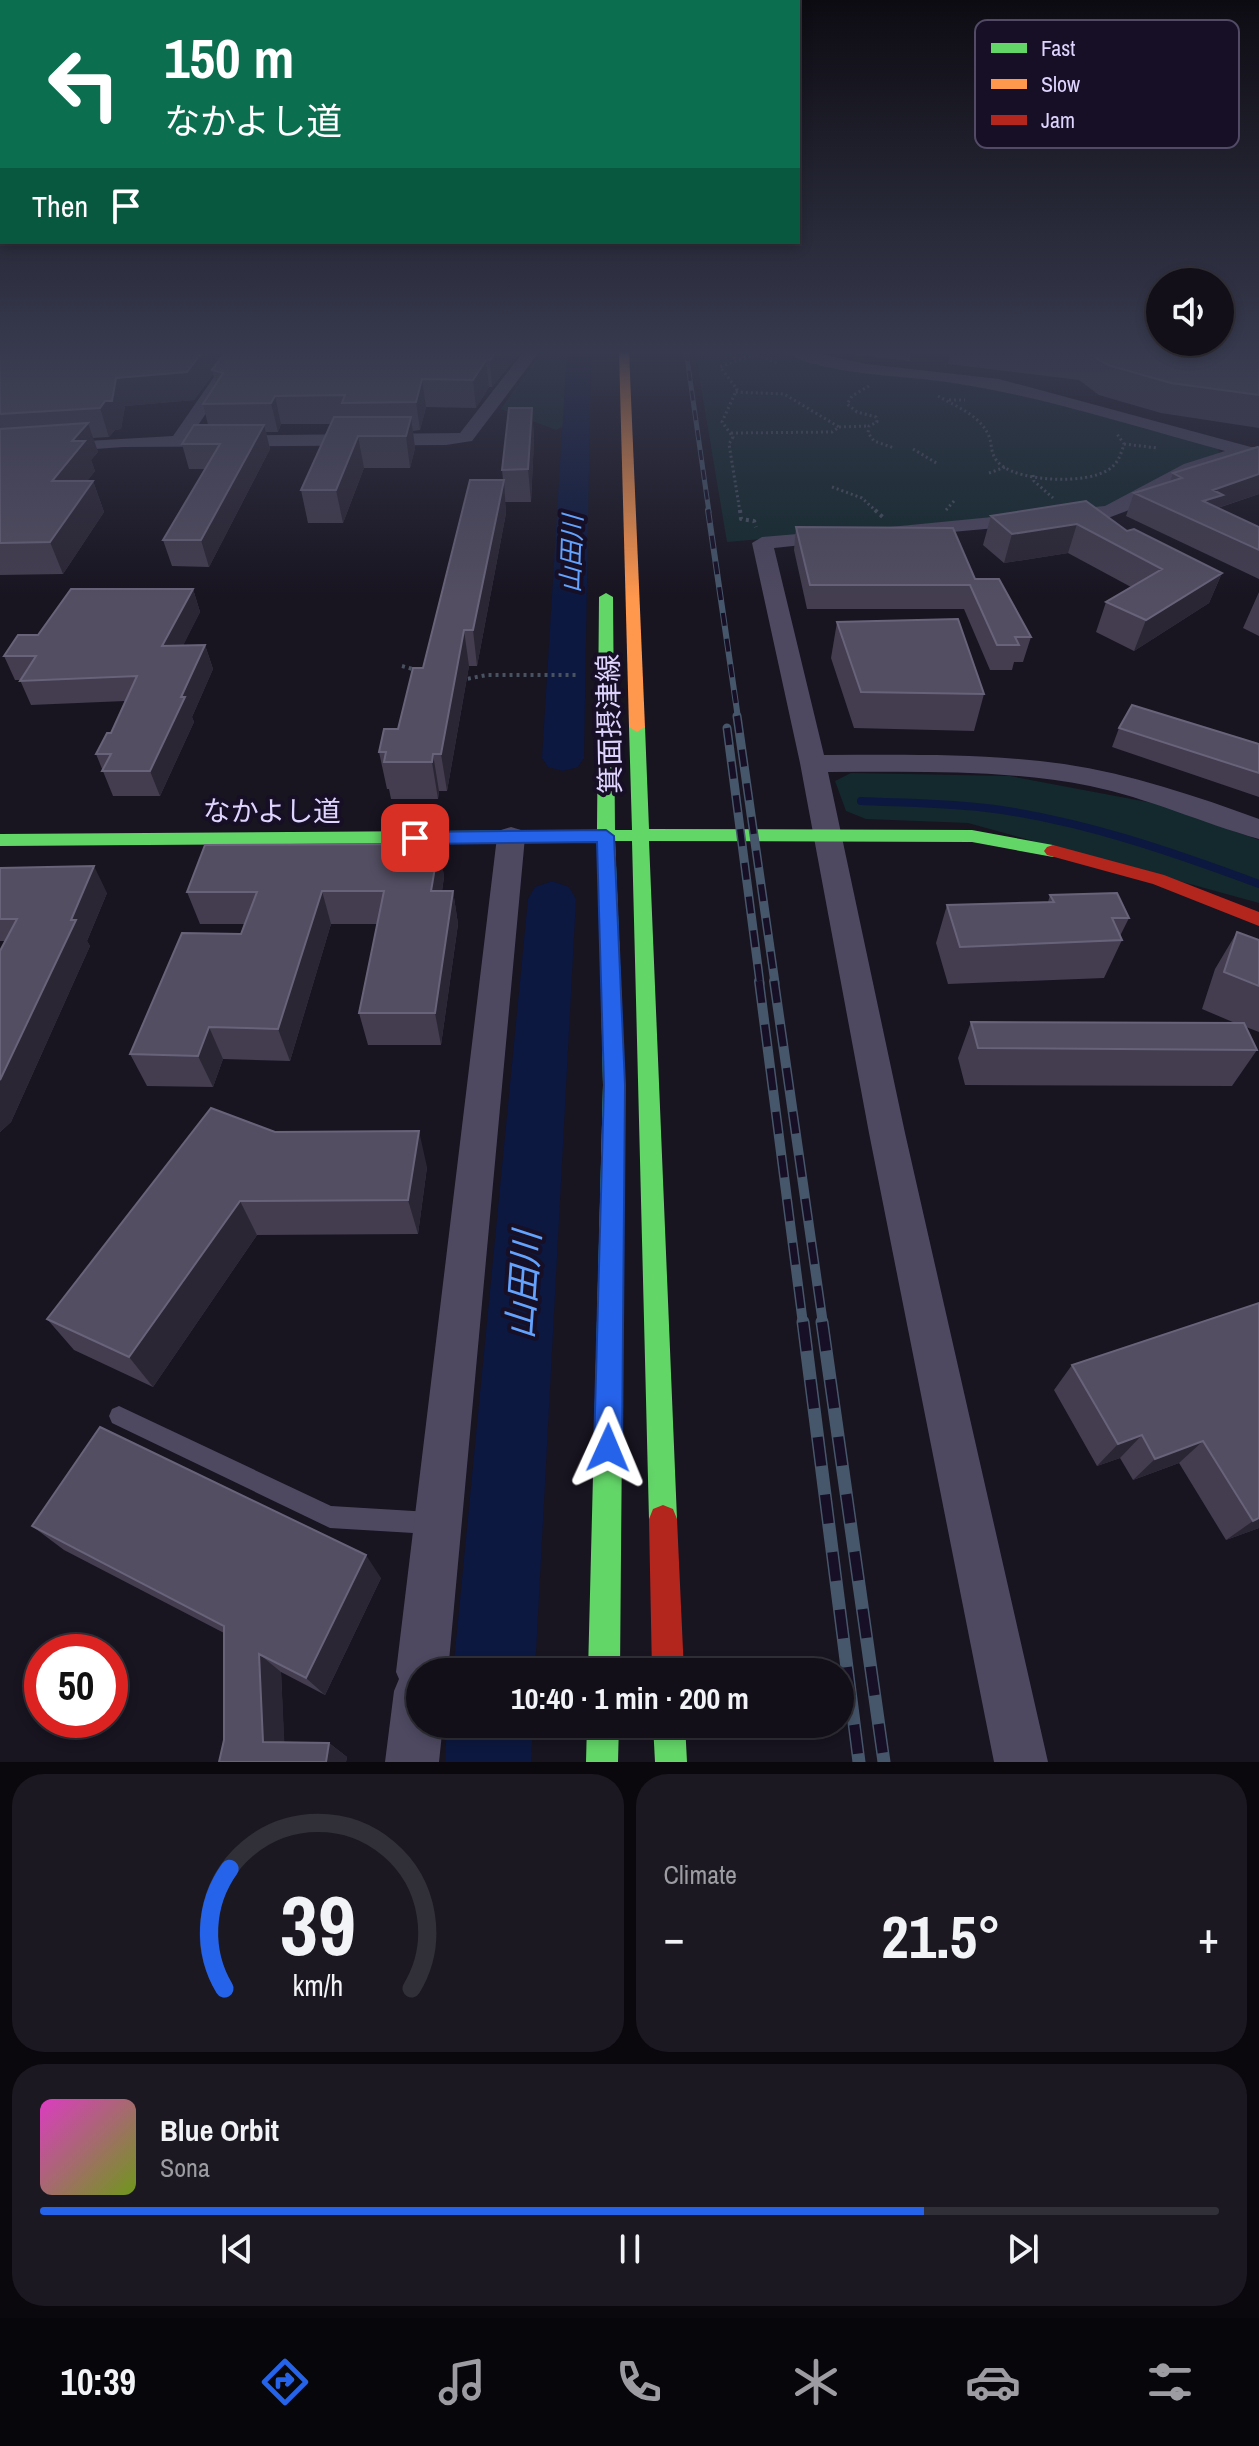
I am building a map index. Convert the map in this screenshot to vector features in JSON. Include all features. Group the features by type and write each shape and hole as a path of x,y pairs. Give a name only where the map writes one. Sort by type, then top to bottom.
{"main road":[{"name":"箕面摂津線","path":"627,433 668,1658"},
{"name":"箕面摂津線","path":"604,1658 614,1085 606,836 606,574"},
{"name":"なかよし道","path":"0,840 828,834 972,836 1071,854 1158,879 1259,919"},
{"path":"602,1762 603,1738"},
{"path":"670,1738 671,1762"}],"street":[{"path":"178,442 184,433"},
{"path":"0,451 123,442 446,440 466,437 469,433"},
{"path":"1187,433 1254,453"},
{"path":"889,532 1108,512 1136,502 1191,468 1211,460 1254,453"},
{"path":"852,535 762,543 813,763 894,1164 1021,1762"},
{"path":"813,763 1005,766 1067,773 1152,792 1259,829"},
{"path":"424,1658 511,837"},
{"path":"412,1762 415,1738"}],"lane":[{"path":"119,1416 330,1517 439,1524"}],"path":[{"path":"731,433 729,444 741,519 754,521 762,543"},
{"path":"868,433 874,441 894,448"},
{"path":"988,433 991,454 1005,467 1054,478 1077,478 1105,472 1120,459 1124,444 1116,433"},
{"path":"913,449 938,464"},
{"path":"989,473 1005,467"},
{"path":"832,487 862,498 889,532"},
{"path":"402,666 430,673"},
{"path":"458,681 487,675 589,675"}],"green space":[{"path":"709,433 1167,433 1218,447 1219,453 1183,466 1105,508 727,542"},
{"path":"851,773 1010,776 1158,804 1259,840 1259,903 968,823 866,819 846,811 835,781"}],"building":[{"path":"0,433 79,433 72,441 85,441 52,481 93,481 50,542 0,543"},
{"path":"189,433 259,433 201,540 163,540 220,444 182,444"},
{"path":"327,433 407,433 406,436 358,436 336,490 301,490"},
{"path":"506,433 530,433 528,469 502,470"},
{"path":"1258,447 1259,474 1213,490 1223,495 1203,501 1259,527 1259,550 1134,493 1182,478 1173,473"},
{"path":"470,480 504,480 473,630 464,630 441,754 433,754 432,762 384,762 386,752 379,752 384,729 398,729 413,668 423,668"},
{"path":"1086,501 1127,531 1134,529 1222,573 1146,620 1106,602 1162,569 1077,524 1012,534 991,516"},
{"path":"796,527 953,528 975,579 999,579 1031,637 1015,637 1019,645 997,645 970,585 810,585"},
{"path":"71,589 193,589 162,646 205,645 181,697 185,697 150,771 102,771 111,754 96,754 107,733 111,733 137,676 20,681 36,656 4,656 18,635 38,635"},
{"path":"958,619 984,694 861,692 837,622"},
{"path":"1132,705 1259,744 1259,773 1119,728"},
{"path":"439,844 431,891 453,891 435,1013 359,1013 384,891 322,891 278,1029 209,1027 198,1056 130,1054 182,933 241,934 257,892 187,892 205,845"},
{"path":"94,866 71,920 76,920 0,1080 0,951 17,919 0,919 0,868"},
{"path":"1117,893 1129,918 1112,918 1122,940 960,947 947,905 1054,902 1050,895"},
{"path":"1237,932 1259,940 1259,986 1224,972"},
{"path":"971,1022 1244,1023 1257,1050 978,1048"},
{"path":"211,1108 275,1132 419,1131 408,1200 240,1201 129,1357 47,1319"},
{"path":"1259,1303 1259,1518 1253,1521 1203,1441 1155,1459 1142,1435 1118,1444 1072,1365"},
{"path":"100,1427 366,1555 306,1678 259,1654 263,1742 329,1743 326,1762 219,1762 224,1740 224,1626 32,1526"}],"waterway":[{"name":"山田川","path":"563,758 576,433"},
{"path":"861,801 995,809 1063,822 1129,839 1259,884"},
{"name":"山田川","path":"495,1658 552,899"},
{"name":"山田川","path":"488,1762 489,1738"}],"railway":[{"path":"698,433 709,512"},
{"path":"708,510 738,718"},
{"path":"737,716 775,983"},
{"path":"727,728 760,983"},
{"path":"759,981 803,1324"},
{"path":"774,981 823,1324"},
{"path":"803,1322 859,1762"},
{"path":"822,1322 884,1762"}],"traffic: fast":[{"path":"604,1658 614,1085 606,836 606,597"},
{"path":"637,727 663,1519"},
{"path":"0,840 828,834 972,836 1053,851"},
{"path":"602,1762 603,1738"},
{"path":"670,1738 671,1762"}],"traffic: slow":[{"path":"627,433 637,727"}],"traffic: jam":[{"path":"1053,851 1158,879 1259,919"},
{"path":"663,1519 668,1658"}],"route":[{"path":"415,838 606,836 614,1085 608,1448"}]}
